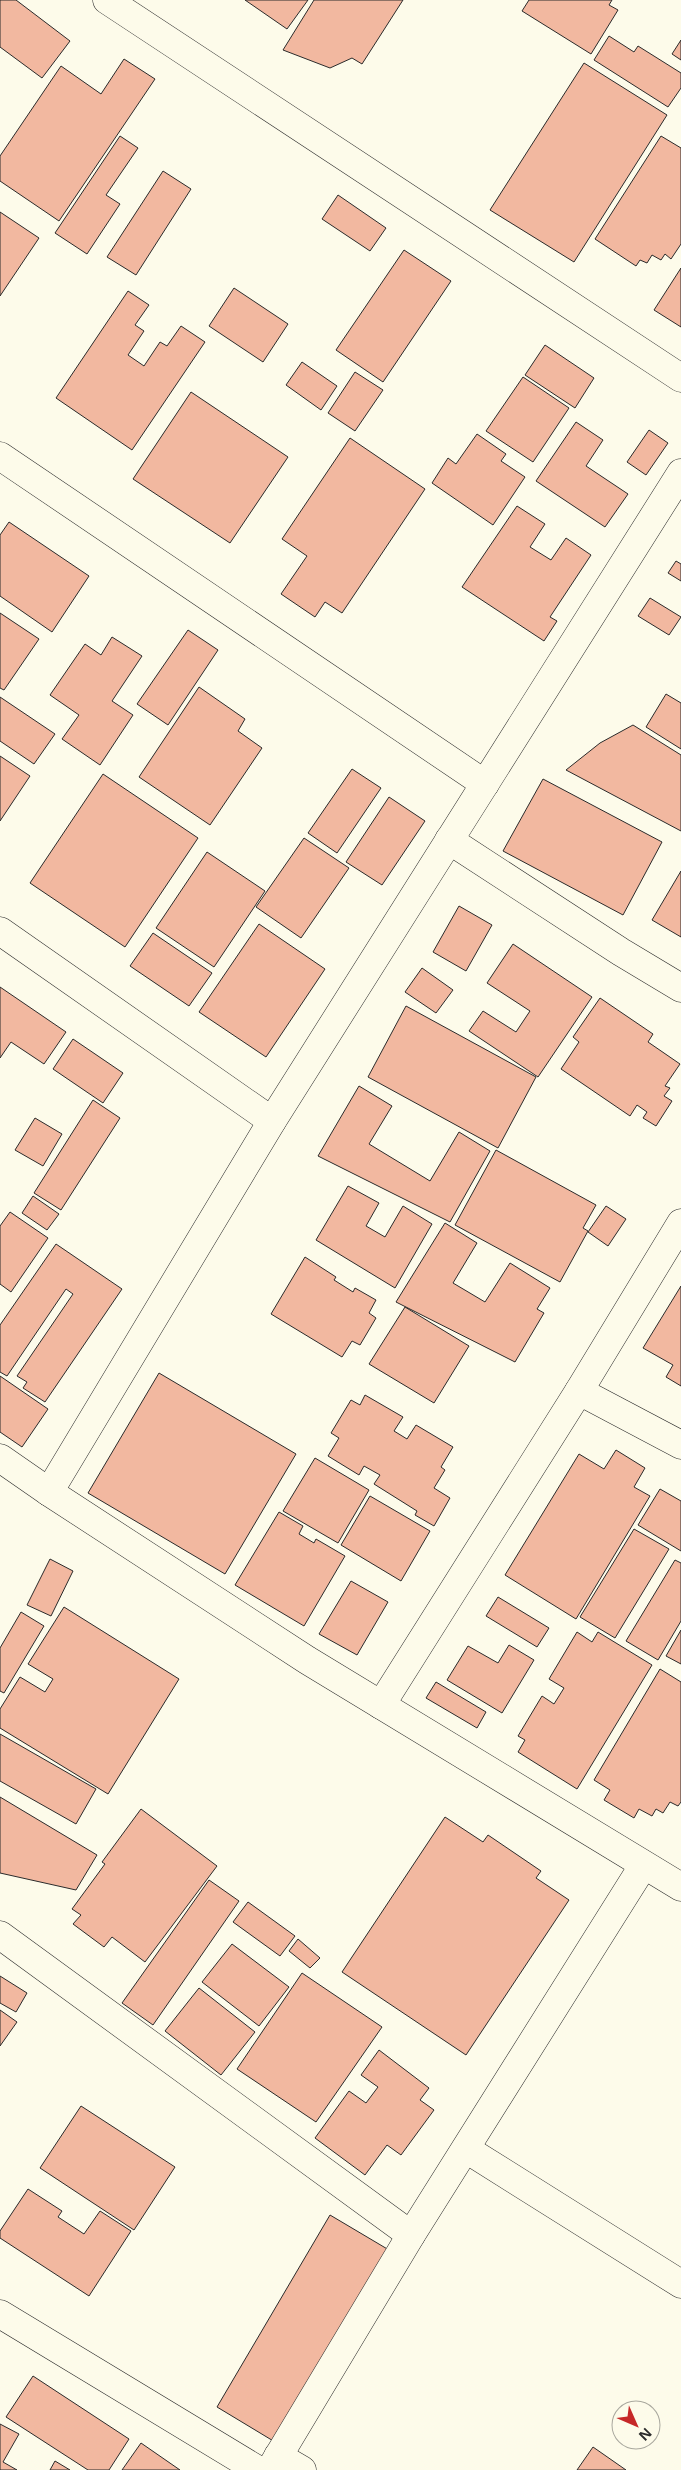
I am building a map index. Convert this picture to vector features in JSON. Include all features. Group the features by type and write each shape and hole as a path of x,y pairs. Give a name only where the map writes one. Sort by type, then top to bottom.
{"street":[{"path":"107,0 681,378"},
{"path":"0,456 485,784"},
{"path":"49,1492 272,1121 681,473"},
{"path":"449,840 621,952 681,988"},
{"path":"0,931 272,1121"},
{"path":"380,1705 579,1391 681,1222"},
{"path":"579,1391 681,1445"},
{"path":"0,1458 49,1492 380,1705 681,1887"},
{"path":"269,2465 411,2235 644,1866"},
{"path":"0,1936 411,2235"},
{"path":"466,2149 681,2284"},
{"path":"0,2314 269,2465 302,2470"}],"building":[{"path":"0,0 16,0 70,41 42,78 0,47"},
{"path":"245,0 308,0 287,29"},
{"path":"314,0 403,0 362,64 352,58 330,68 283,50"},
{"path":"529,0 612,0 609,5 618,10 591,54 522,11"},
{"path":"609,36 634,52 638,46 681,73 681,88 668,107 594,60"},
{"path":"681,40 681,60 672,54"},
{"path":"124,59 155,79 59,221 0,181 0,156 61,66 101,94"},
{"path":"584,63 667,115 574,262 490,210"},
{"path":"120,136 138,148 106,195 120,204 87,254 55,233"},
{"path":"661,136 681,148 681,244 671,259 665,254 661,260 652,255 647,263 640,260 636,266 595,239"},
{"path":"163,171 191,189 136,275 107,257"},
{"path":"338,195 386,228 370,251 322,219"},
{"path":"0,212 39,238 0,296"},
{"path":"404,250 451,281 383,382 336,350"},
{"path":"681,268 681,327 654,310"},
{"path":"234,288 288,324 263,362 209,326"},
{"path":"128,291 149,305 135,325 144,331 128,355 144,366 160,342 167,346 181,326 205,342 132,450 56,398"},
{"path":"545,345 594,378 575,408 525,375"},
{"path":"302,362 337,386 321,410 286,385"},
{"path":"355,372 383,390 355,431 328,413"},
{"path":"523,377 569,408 533,462 486,431"},
{"path":"191,392 288,457 230,543 133,479"},
{"path":"576,422 603,440 586,466 628,494 605,527 536,481"},
{"path":"649,430 668,443 646,475 627,462"},
{"path":"477,434 506,454 501,461 525,477 493,525 432,483 448,458 456,464"},
{"path":"350,438 425,489 342,613 325,602 315,617 281,594 307,556 282,539"},
{"path":"517,506 545,524 530,547 551,560 566,538 591,555 550,617 557,621 544,641 462,587"},
{"path":"9,522 89,576 52,632 0,596 0,535"},
{"path":"676,561 681,564 681,581 668,573"},
{"path":"650,598 681,617 669,635 638,616"},
{"path":"0,613 39,639 4,690 0,688"},
{"path":"188,630 218,650 168,725 137,704"},
{"path":"112,637 142,656 112,701 133,715 100,765 62,739 79,715 50,695 85,644 101,655"},
{"path":"199,687 245,719 238,731 262,748 210,825 139,777"},
{"path":"666,694 681,703 681,749 646,727"},
{"path":"0,697 55,734 34,764 0,741"},
{"path":"633,725 681,755 681,831 566,770 600,743"},
{"path":"0,756 30,776 0,821"},
{"path":"352,769 381,788 337,853 308,833"},
{"path":"103,774 198,838 125,947 30,883"},
{"path":"543,779 662,842 623,915 503,851"},
{"path":"389,797 425,821 382,885 346,862"},
{"path":"304,838 349,868 301,938 256,907"},
{"path":"207,852 265,891 214,967 156,928"},
{"path":"681,871 681,937 652,920"},
{"path":"459,906 492,925 466,971 433,952"},
{"path":"259,924 325,969 266,1057 199,1012"},
{"path":"153,933 212,973 189,1006 130,966"},
{"path":"513,944 592,997 538,1077 469,1031 483,1011 516,1032 530,1011 487,983"},
{"path":"422,968 453,990 436,1013 405,992"},
{"path":"0,987 66,1032 44,1064 11,1042 0,1058"},
{"path":"600,998 653,1034 648,1042 680,1064 665,1086 670,1088 664,1096 672,1101 656,1126 643,1118 647,1112 637,1105 630,1116 561,1069 579,1042 573,1037"},
{"path":"406,1006 536,1077 498,1148 368,1077"},
{"path":"73,1039 123,1073 103,1103 53,1069"},
{"path":"359,1086 392,1106 369,1144 430,1181 459,1132 490,1151 450,1222 318,1156"},
{"path":"93,1100 120,1118 61,1210 34,1193"},
{"path":"35,1118 62,1134 43,1166 15,1150"},
{"path":"496,1150 596,1205 583,1228 588,1231 560,1282 455,1225"},
{"path":"348,1186 379,1203 366,1226 385,1237 403,1206 432,1224 395,1288 316,1240"},
{"path":"33,1196 59,1214 47,1230 22,1213"},
{"path":"606,1206 626,1219 608,1246 588,1232"},
{"path":"10,1212 48,1238 11,1292 0,1284 0,1226"},
{"path":"445,1223 477,1243 453,1283 485,1302 510,1263 550,1288 537,1309 544,1313 515,1362 396,1302"},
{"path":"56,1244 122,1289 45,1402 23,1388 27,1382 17,1376 73,1294 66,1289 7,1376 0,1372 0,1325"},
{"path":"305,1257 336,1277 334,1280 353,1292 355,1288 376,1300 369,1313 376,1318 360,1345 352,1341 342,1357 271,1314"},
{"path":"681,1286 681,1386 666,1377 673,1365 643,1348"},
{"path":"405,1307 469,1346 434,1403 369,1364"},
{"path":"159,1373 296,1454 225,1574 88,1493"},
{"path":"0,1376 48,1409 22,1447 0,1432"},
{"path":"365,1395 403,1417 394,1431 407,1439 416,1425 453,1447 441,1467 445,1470 434,1488 450,1498 434,1526 415,1515 417,1511 374,1484 380,1475 364,1466 359,1475 328,1456 339,1438 331,1433 351,1400 360,1405"},
{"path":"616,1450 645,1468 634,1487 650,1496 576,1619 505,1575 579,1454 604,1469"},
{"path":"315,1458 369,1490 338,1543 283,1511"},
{"path":"660,1489 681,1501 681,1551 638,1525"},
{"path":"370,1496 430,1531 401,1581 341,1545"},
{"path":"279,1512 303,1526 299,1534 314,1543 316,1539 345,1556 304,1626 235,1585"},
{"path":"634,1529 669,1549 615,1638 580,1617"},
{"path":"50,1559 73,1571 51,1616 27,1605"},
{"path":"675,1560 681,1563 681,1621 658,1660 626,1641"},
{"path":"351,1581 388,1602 357,1655 319,1634"},
{"path":"498,1597 549,1628 537,1647 486,1616"},
{"path":"64,1607 179,1679 108,1794 0,1728 0,1709 20,1677 45,1692 53,1679 28,1664"},
{"path":"21,1612 44,1626 4,1693 0,1691 0,1648"},
{"path":"681,1630 681,1664 666,1656"},
{"path":"577,1632 592,1642 598,1632 652,1665 577,1789 518,1752 525,1740 518,1736 542,1696 554,1704 564,1688 549,1679"},
{"path":"509,1645 534,1660 502,1713 447,1680 468,1646 498,1663"},
{"path":"660,1669 681,1682 681,1802 678,1806 670,1802 663,1813 656,1809 652,1816 639,1809 634,1818 604,1800 610,1790 594,1780"},
{"path":"436,1682 486,1712 477,1728 426,1698"},
{"path":"0,1734 96,1789 76,1824 0,1781"},
{"path":"0,1797 97,1855 76,1890 0,1873"},
{"path":"141,1809 217,1866 145,1962 112,1937 104,1947 73,1924 81,1915 72,1909 105,1864 102,1862"},
{"path":"445,1817 483,1842 488,1835 541,1871 536,1878 569,1900 466,2055 342,1972"},
{"path":"209,1880 239,1901 153,2025 122,2003"},
{"path":"248,1902 295,1936 280,1956 233,1922"},
{"path":"298,1939 320,1958 310,1968 289,1951"},
{"path":"232,1944 289,1987 259,2026 202,1982"},
{"path":"302,1973 382,2027 316,2122 237,2069"},
{"path":"0,1976 27,1993 16,2012 0,2003"},
{"path":"199,1988 255,2032 221,2075 165,2031"},
{"path":"0,2010 17,2022 0,2046"},
{"path":"379,2050 429,2088 420,2100 434,2110 401,2155 387,2145 365,2175 315,2138 349,2091 366,2103 378,2087 361,2075"},
{"path":"81,2106 175,2167 134,2230 40,2168"},
{"path":"28,2189 62,2211 58,2217 84,2234 100,2211 131,2231 89,2296 0,2238 0,2231"},
{"path":"330,2215 389,2250 275,2442 217,2407"},
{"path":"33,2376 129,2439 109,2470 88,2470 6,2417"},
{"path":"0,2424 19,2434 3,2462 17,2470 0,2470"},
{"path":"141,2443 180,2470 122,2470"},
{"path":"593,2447 626,2470 577,2470"},
{"path":"55,2461 70,2470 50,2470"}]}
